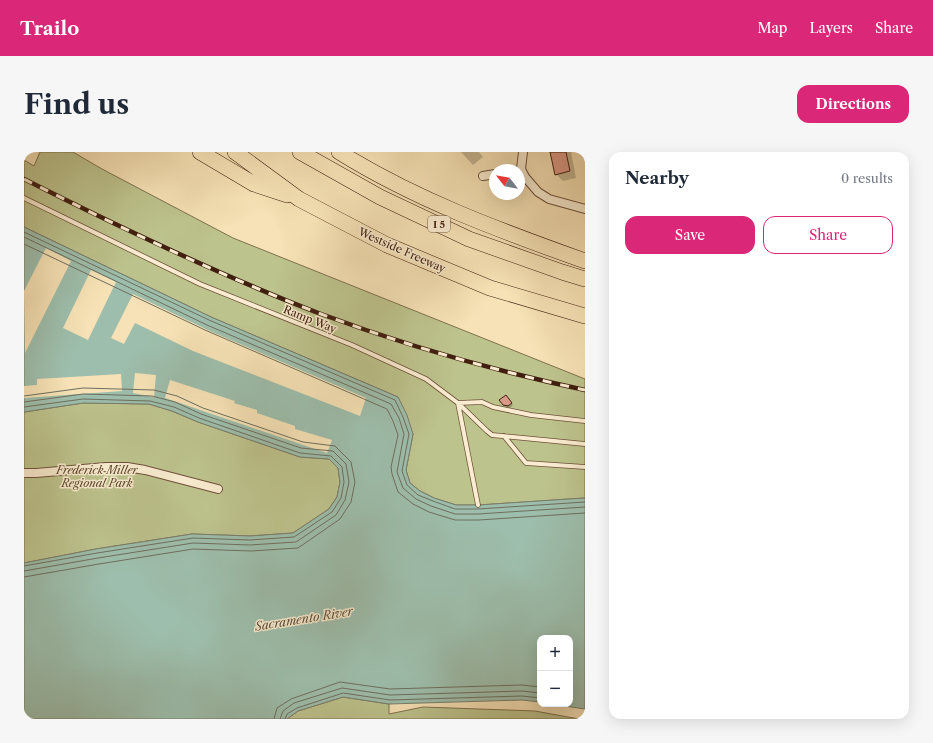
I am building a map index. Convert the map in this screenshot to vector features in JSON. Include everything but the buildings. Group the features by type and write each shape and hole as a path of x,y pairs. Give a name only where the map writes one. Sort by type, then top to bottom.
{"highway":[{"path":"200,152 254,184 300,199"},
{"name":"Westside Freeway","path":"235,152 300,199 387,245 490,288 585,316"},
{"name":"I 5","path":"300,152 380,197 469,238 585,279"},
{"path":"339,152 368,170 447,208 585,261"}],"street":[{"path":"520,164 523,152"},
{"path":"482,176 489,175"},
{"path":"525,178 538,192 549,199 585,209"},
{"path":"24,473 106,467 127,467 146,470 218,488"}],"lane":[{"name":"Ramp Way","path":"24,198 200,284 352,345 426,379 458,403 492,435 585,444"},
{"path":"478,505 458,403 482,402 493,407 531,415 585,421"},
{"path":"503,436 526,463 585,468"}],"green space":[{"path":"40,152 73,152 102,169 233,238 585,379 585,498 456,505 434,498 420,491 410,483 406,470 413,434 398,397 211,317 24,227 24,160 34,166"},
{"name":"Frederick Miller Regional Park","path":"83,403 149,404 300,457 329,459 338,468 340,482 337,497 329,509 293,533 250,536 192,534 96,549 24,563 24,412"},
{"path":"343,697 389,704 389,714 423,707 535,711 579,719 287,719 298,711"}],"water":[{"name":"Sacramento River","path":"24,227 211,317 398,397 407,415 413,434 406,470 410,483 420,491 434,498 456,505 585,498 585,709 571,707 573,707 573,635 537,635 537,702 522,700 389,704 343,697 298,711 287,719 24,719 24,563 96,549 192,534 250,536 293,533 329,509 337,497 340,482 338,468 329,459 300,457 149,404 83,403 24,412"}],"pier":[{"path":"46,248 71,261 25,353 24,291"},
{"path":"91,270 116,282 88,340 63,328"},
{"path":"133,294 210,331 366,398 360,416 193,351 135,323 124,344 111,338"},
{"path":"135,373 156,375 154,397 133,393"},
{"path":"121,374 122,391 24,398 24,386 37,385 37,379"},
{"path":"170,380 235,401 234,403 257,410 257,413 295,426 295,429 332,440 327,453 165,398"}],"railway":[{"path":"24,179 208,267 321,314 386,337 452,357 518,375 585,390"}]}
